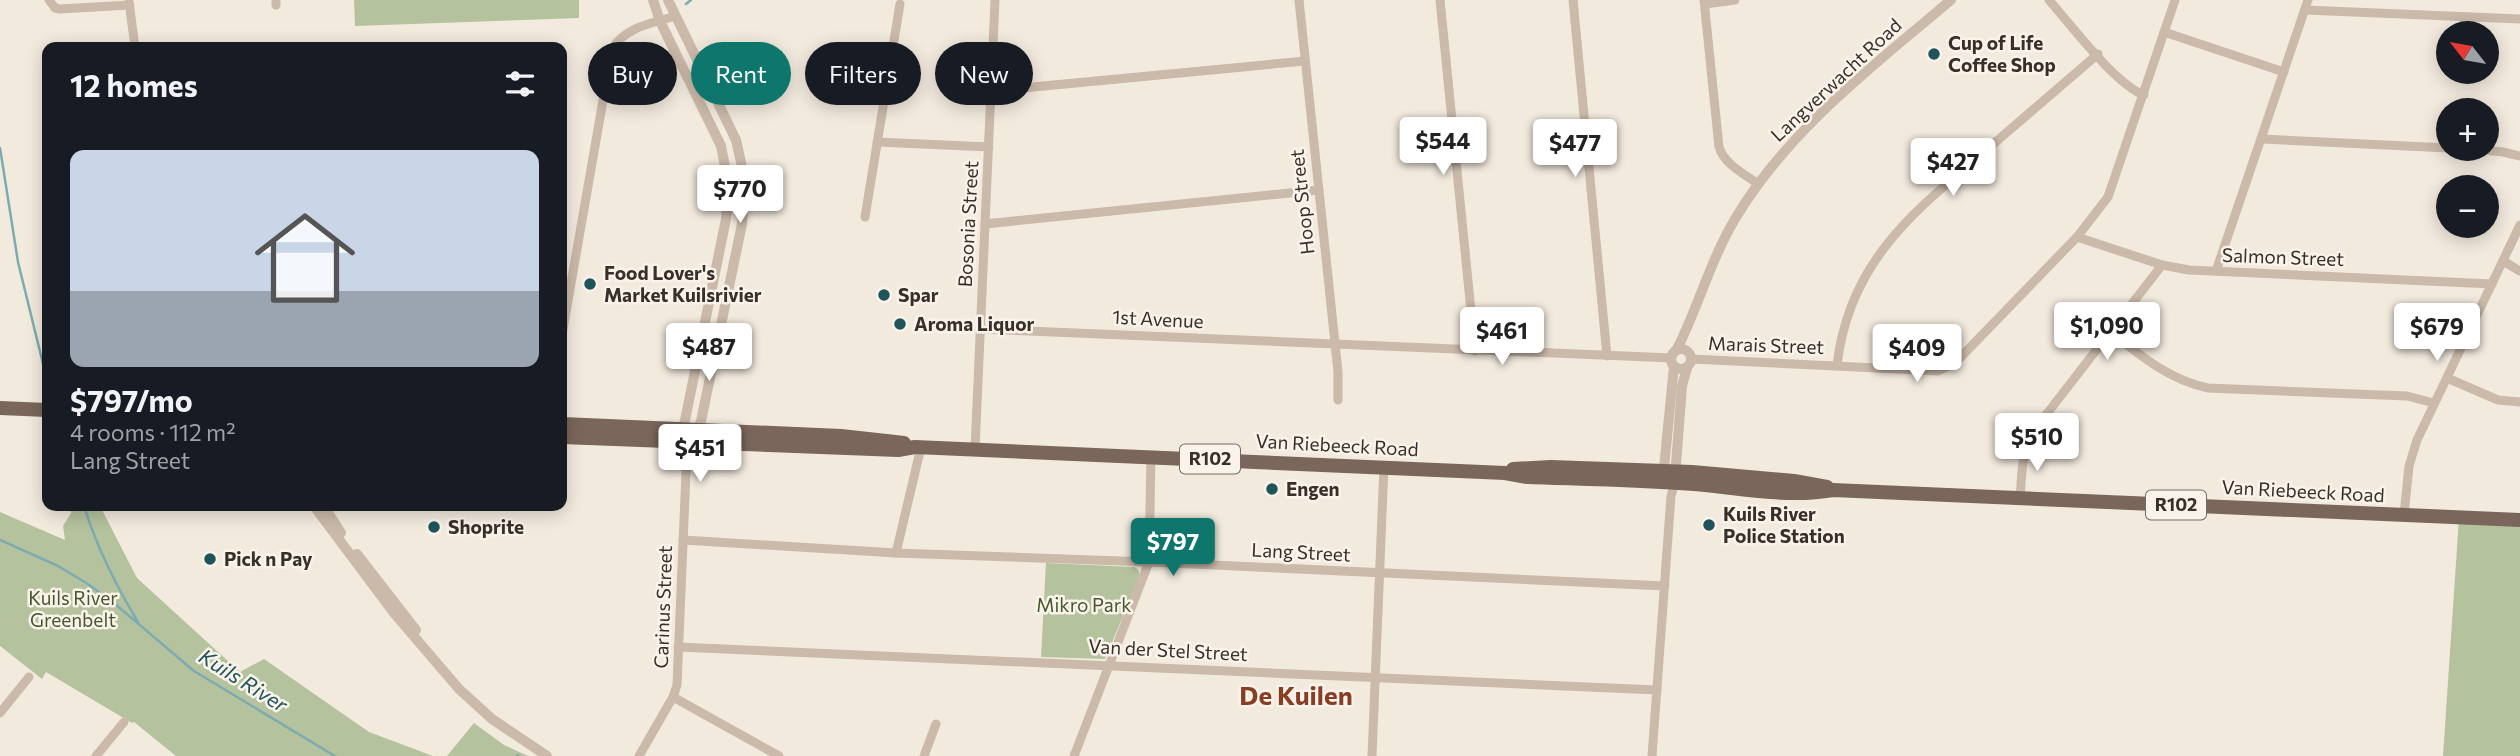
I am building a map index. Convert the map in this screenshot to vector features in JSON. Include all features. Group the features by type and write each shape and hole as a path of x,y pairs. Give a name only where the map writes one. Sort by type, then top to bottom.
{"main road":[{"path":"0,408 42,410"},
{"name":"Van Riebeeck Road","path":"567,425 689,438"},
{"name":"Van Riebeeck Road","path":"567,436 841,436 900,441 918,447 1505,473 1518,467 1551,467 1794,492 1833,490 2520,520"}],"street":[{"path":"49,0 55,8 61,9 129,3 134,42"},
{"name":"Carinus Street","path":"639,756 673,697 677,685 689,438 729,187 721,146 660,21 653,0"},
{"name":"Carinus Street","path":"668,0 736,140 745,180 742,223 689,438"},
{"name":"Bosonia Street","path":"993,42 995,0"},
{"name":"Hoop Street","path":"1299,0 1338,400"},
{"path":"1440,0 1475,351"},
{"path":"1573,0 1607,356"},
{"path":"1735,0 1705,2 1720,148 1722,156 1729,164 1758,184"},
{"name":"Langverwacht Road","path":"1670,480 1681,359 1696,304 1713,261 1758,184 1789,144 1837,98 1951,0"},
{"path":"2049,0 2134,91 2144,95"},
{"name":"Marais Street","path":"1475,351 1938,371 1947,368 1969,349 2077,237 2108,197 2175,0"},
{"path":"2217,271 2308,0"},
{"path":"865,217 900,4"},
{"path":"2305,10 2520,19"},
{"path":"567,306 612,49 625,34 676,16"},
{"path":"2164,32 2284,72"},
{"path":"1837,365 1842,329 1868,270 1888,241 1917,209 2098,54"},
{"path":"1033,87 1306,61"},
{"name":"Bosonia Street","path":"975,449 990,105"},
{"path":"2262,139 2436,147"},
{"path":"877,142 989,147"},
{"path":"2499,151 2520,156"},
{"path":"985,224 1319,190"},
{"path":"2404,515 2412,454 2520,225"},
{"name":"Salmon Street","path":"2077,237 2162,265 2217,271 2492,284"},
{"path":"2502,261 2520,271"},
{"path":"2021,498 2022,467 2026,444 2032,433 2162,265"},
{"name":"1st Avenue","path":"980,329 1475,351"},
{"path":"2112,333 2157,368 2181,382 2196,386 2407,396 2434,403"},
{"path":"2447,377 2498,400 2520,402"},
{"path":"896,553 918,447"},
{"path":"1074,756 1149,562 1151,456"},
{"path":"1372,756 1384,466"},
{"path":"1652,756 1670,480"},
{"path":"318,511 394,613 476,706 509,732 547,756"},
{"path":"327,511 349,544 399,606 431,654"},
{"name":"Lang Street","path":"683,540 896,553 1665,586"},
{"name":"Van der Stel Street","path":"678,647 1657,690"},
{"path":"0,713 29,677"},
{"path":"673,697 779,756"},
{"path":"96,756 124,722"},
{"path":"924,756 936,724"}],"green space":[{"path":"354,0 579,0 579,18 355,26"},
{"name":"Kuils River Greenbelt","path":"103,511 137,578 240,672 264,659 369,732 433,756 176,756 134,722 46,672 42,679 0,646 0,512 65,540 63,526 71,513"},
{"path":"2459,518 2520,520 2520,756 2443,756"},
{"name":"Mikro Park","path":"1046,563 1135,567 1139,571 1140,576 1105,659 1041,657"},
{"path":"474,723 504,745 528,756 447,756"}],"waterway":[{"path":"686,4 691,0"},
{"path":"0,148 18,262 42,360"},
{"path":"86,511 107,566 138,622"},
{"name":"Kuils River","path":"0,540 58,566 88,584 194,671 335,756"}],"place":[{"name":"Cup of Life Coffee Shop","path":"1934,54"},
{"name":"Food Lover's Market Kuilsrivier","path":"590,284"},
{"name":"Spar","path":"884,295"},
{"name":"Aroma Liquor","path":"900,324"},
{"name":"Engen","path":"1272,489"},
{"name":"Kuils River Police Station","path":"1709,525"},
{"name":"Shoprite","path":"434,527"},
{"name":"Pick n Pay","path":"210,559"}],"district":[{"name":"De Kuilen","path":"1296,696"}]}
